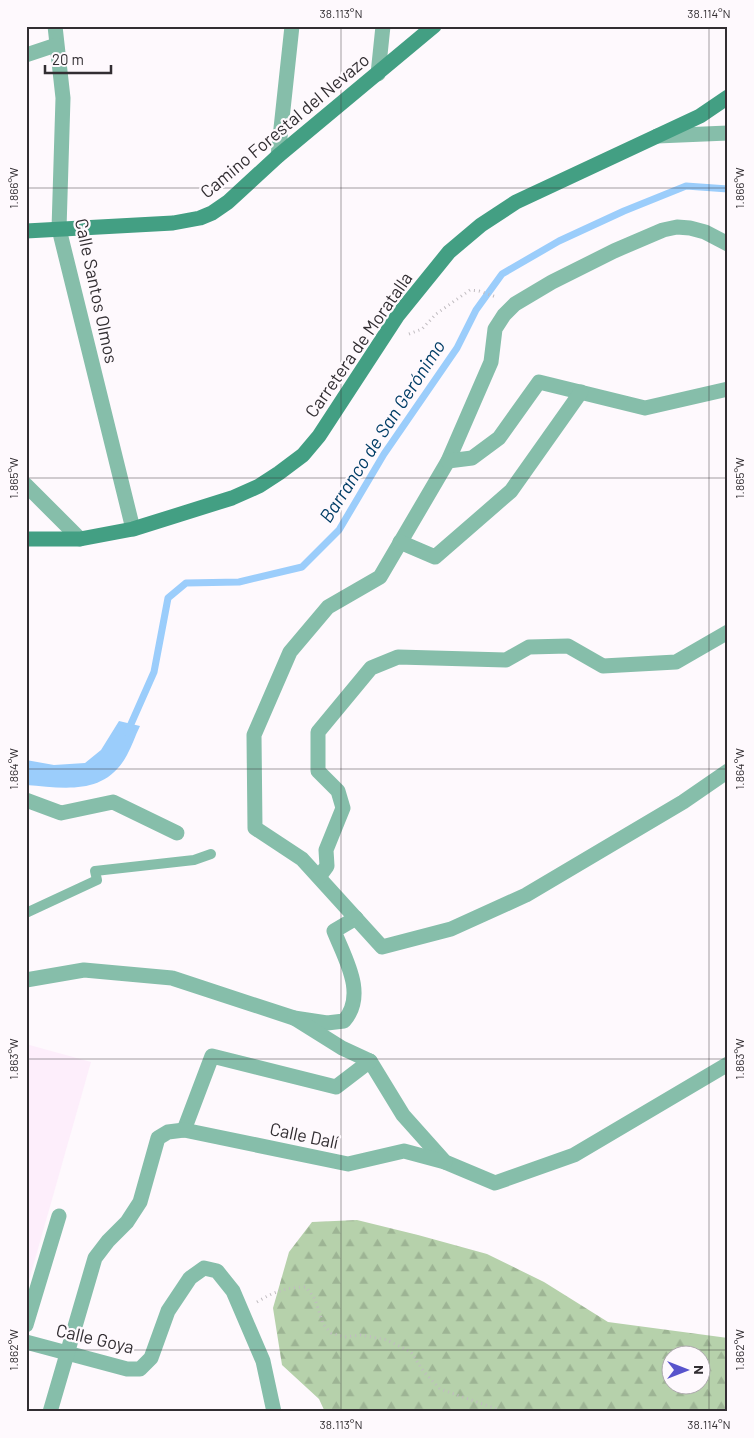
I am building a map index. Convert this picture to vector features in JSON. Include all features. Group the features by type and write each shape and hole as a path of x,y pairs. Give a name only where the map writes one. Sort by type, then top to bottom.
{"main road":[{"name":"Camino Forestal del Nevazo","path":"26,231 173,223 200,218 212,213 228,202 278,156 434,26"},
{"name":"Carretera de Moratalla","path":"26,539 100,537 133,529 232,498 259,486 297,460 319,436 398,314 449,252 481,225 516,202 700,116 728,96"}],"street":[{"name":"Calle Santos Olmos","path":"55,26 63,98 59,229 133,529"},
{"path":"278,156 292,26"},
{"path":"378,74 383,26"},
{"path":"26,55 56,44"},
{"path":"655,136 728,133"},
{"path":"728,244 705,232 690,228 677,227 663,230 622,247 533,292 504,314 495,329 491,362 448,461 380,577 328,607 290,652 254,735 256,828 302,859 382,946 451,929 526,895 682,802 728,771"},
{"path":"448,461 472,458 499,438 539,382 645,408 728,389"},
{"path":"400,542 435,557 512,491 581,392"},
{"path":"26,485 80,539"},
{"path":"319,877 327,866 326,850 343,808 338,791 318,771 318,732 371,668 398,657 506,660 529,647 568,646 603,666 676,662 728,632"},
{"path":"26,800 60,813 113,802 177,833"},
{"path":"26,980 84,970 172,978 294,1018 327,1023 344,1021 350,1013 355,997 352,978 334,932 356,918"},
{"path":"294,1018 342,1048 370,1061 403,1115 445,1162"},
{"path":"50,1412 95,1258 108,1241 128,1222 140,1202 158,1138 168,1132 184,1130 212,1056 336,1087 370,1061"},
{"name":"Calle Dalí","path":"184,1130 348,1164 404,1150 445,1162 494,1183 574,1155 728,1064"},
{"path":"26,1325 59,1216"},
{"name":"Calle Goya","path":"26,1342 127,1368 140,1369 151,1358 168,1311 190,1278 204,1268 217,1271 233,1291 242,1312"},
{"path":"242,1312 263,1361 274,1412"}],"lane":[{"path":"26,913 97,880 96,871 194,860 211,854"}],"path":[{"path":"386,334 396,336 422,329 436,314 465,292 475,290"},
{"path":"242,1312 271,1293 291,1286 306,1286 315,1299 323,1324 330,1333 345,1336 361,1334 387,1340 411,1352 424,1372 440,1389 505,1412"}],"shaded area":[{"path":"26,1044 91,1062 26,1291"}],"green space":[{"path":"357,1220 487,1254 544,1282 608,1322 728,1338 728,1412 325,1412 319,1399 282,1365 273,1308 289,1252 312,1222"}],"water":[{"path":"119,721 140,726 127,755 118,768 107,777 96,783 69,788 26,785 26,760 54,765 85,763 101,750"}],"waterway":[{"name":"Barranco de San Gerónimo","path":"127,733 154,672 168,598 186,583 239,582 302,567 339,530 384,454 457,348 476,310 502,274 559,241 624,211 686,186 728,189"}]}
